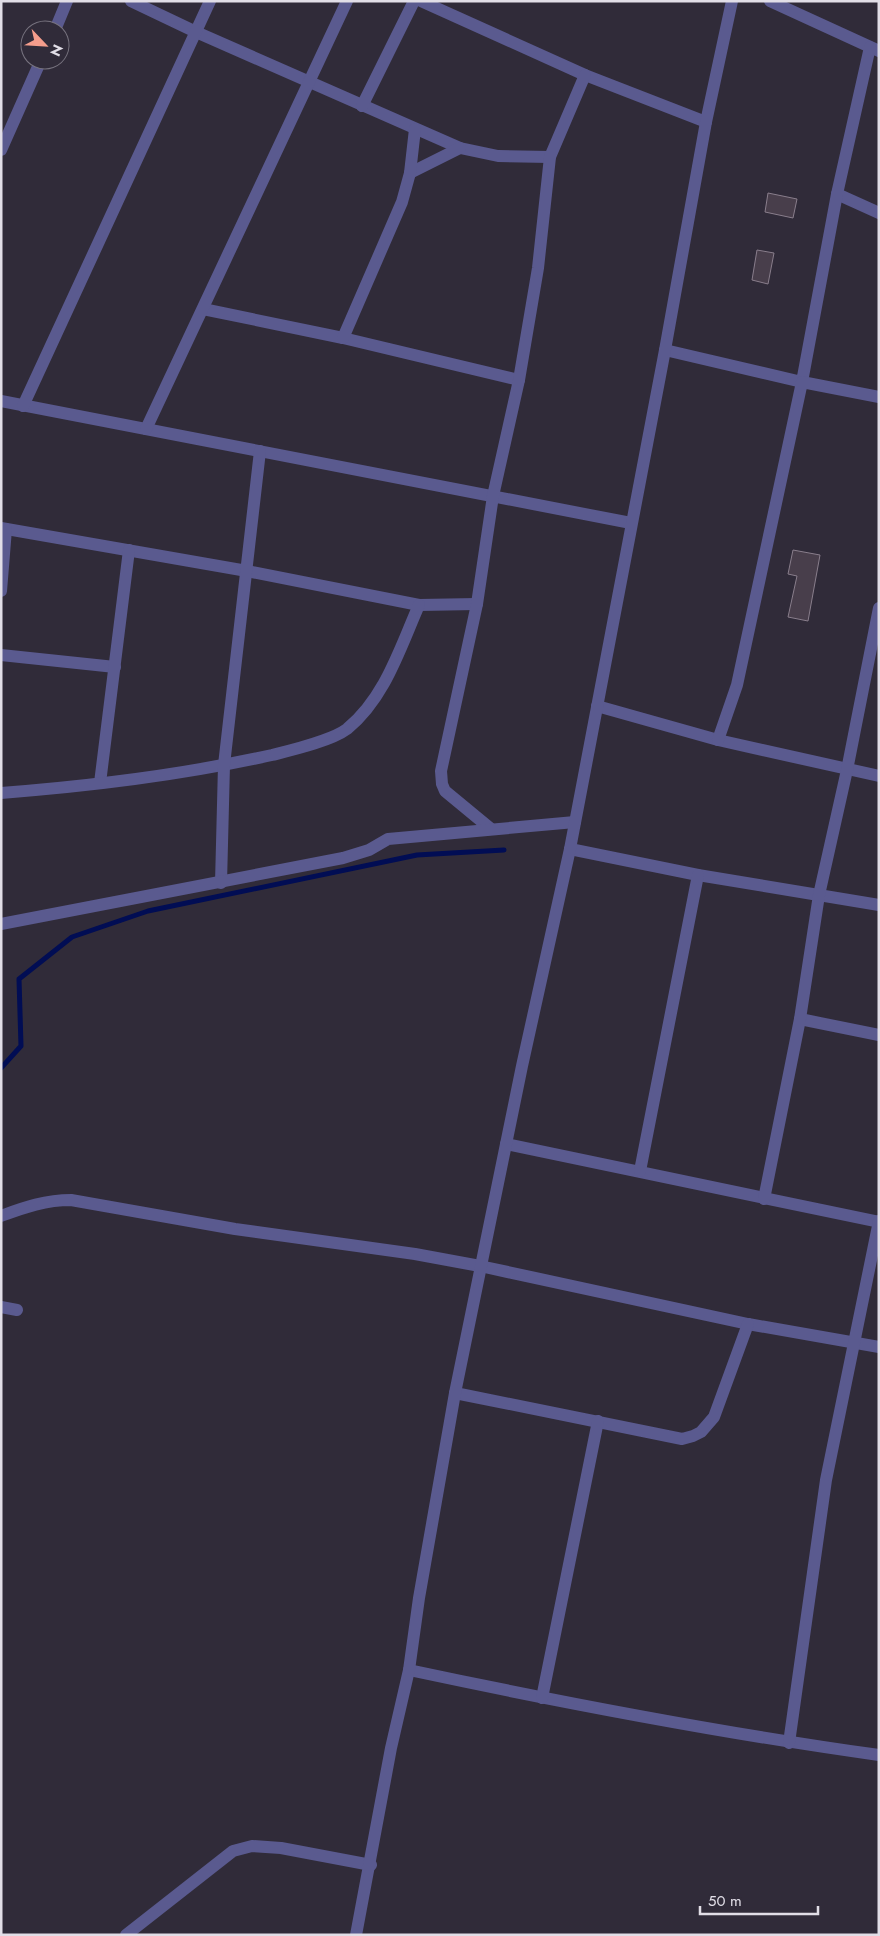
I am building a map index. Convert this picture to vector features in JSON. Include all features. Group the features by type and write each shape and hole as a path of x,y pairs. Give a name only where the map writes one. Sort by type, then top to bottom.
{"street":[{"path":"59,20 67,1"},
{"path":"131,1 196,32 460,148 498,156 550,157"},
{"path":"23,406 210,1"},
{"path":"146,429 310,82 346,1"},
{"path":"362,106 414,1"},
{"path":"421,1 585,75 706,122"},
{"path":"356,1935 390,1748 409,1670 419,1598 455,1393 480,1266 570,849 665,350 706,122 732,1"},
{"path":"718,740 737,685 802,382 837,194 874,49 770,1"},
{"path":"1,150 37,70"},
{"path":"491,829 449,796 442,784 441,771 477,604 493,496 519,380 538,268 550,157 585,75"},
{"path":"343,338 402,202 410,173 415,129"},
{"path":"410,173 460,148"},
{"path":"837,194 879,213"},
{"path":"202,310 343,338 519,380"},
{"path":"665,350 802,382 879,397"},
{"path":"1,401 631,523"},
{"path":"221,883 224,765 260,451"},
{"path":"1,591 4,528 247,571 419,605 477,604"},
{"path":"100,784 128,550"},
{"path":"1,793 100,784 224,765 296,749 340,733 348,728 375,698 389,675 419,605"},
{"path":"764,1199 800,1019 819,895 875,644 879,608"},
{"path":"1,655 115,667"},
{"path":"597,706 718,740 879,776"},
{"path":"1,924 343,858 369,850 388,839 575,822"},
{"path":"570,849 698,875 879,905"},
{"path":"640,1172 698,875"},
{"path":"800,1019 879,1035"},
{"path":"506,1144 879,1222 826,1480 789,1743"},
{"path":"1,1216 51,1200 71,1200 235,1229 415,1254 480,1266 748,1324 879,1347"},
{"path":"1,1307 17,1310"},
{"path":"455,1393 598,1420 682,1439 701,1432 714,1418 748,1324"},
{"path":"542,1698 598,1420"},
{"path":"409,1670 542,1698 789,1743 879,1755"},
{"path":"126,1935 233,1851 252,1846 281,1848 370,1864"}],"building":[{"path":"768,193 797,199 793,218 765,212"},
{"path":"757,250 774,253 768,284 752,280"},
{"path":"793,550 820,555 808,621 788,617 797,576 788,574"}],"waterway":[{"path":"1,1068 21,1046 19,979 72,937 148,911 417,855 504,850"}]}
